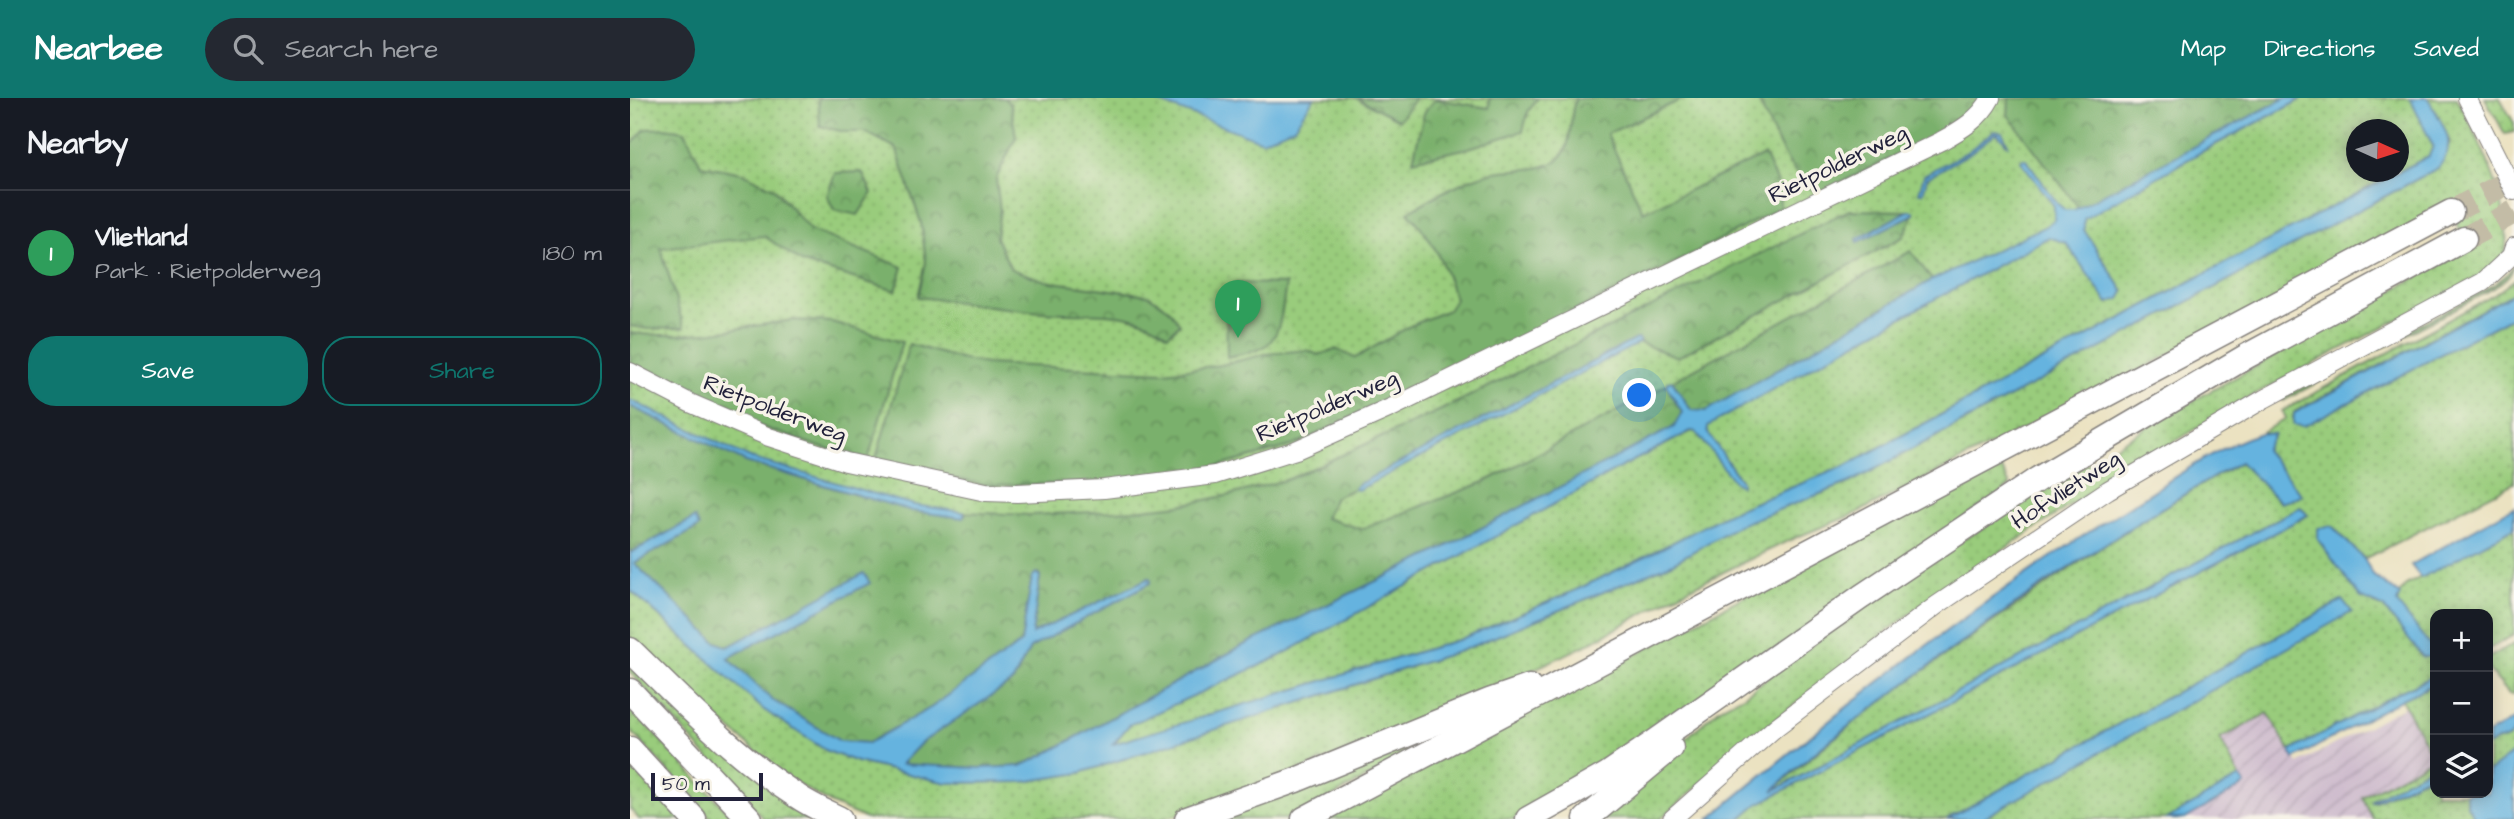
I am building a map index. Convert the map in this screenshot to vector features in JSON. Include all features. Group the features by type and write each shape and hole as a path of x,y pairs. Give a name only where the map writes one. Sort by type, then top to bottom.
{"highway":[{"path":"1304,819 2451,212"},
{"path":"1528,819 1608,774 1943,540 2073,458 2247,356 2465,240"},
{"path":"1586,819 1818,629"},
{"path":"630,650 718,736 759,769 799,797 840,819"},
{"path":"1187,819 1296,780 1489,701 1595,666"},
{"path":"630,691 750,819"},
{"path":"630,749 694,819"}],"street":[{"name":"Rietpolderweg","path":"630,372 690,403 769,437 846,462 986,492 1104,489 1215,475 1296,450 1395,406 1930,147 1976,118 1991,98"},
{"path":"2469,102 2514,191"},
{"name":"Hofvlietweg","path":"1672,819 1776,727 1937,605 2108,490 2264,400 2483,282 2511,256 2514,247"}],"shaded area":[{"path":"2405,706 2430,751 2430,760 2363,797 2373,819 2185,819 2244,785 2220,739 2268,712 2298,764"}],"green space":[{"path":"630,98 2294,98 1043,769 630,578"},
{"path":"818,98 1004,98 1011,105 1016,137 996,179 1000,210 996,238 1011,269 1046,281 1148,295 1169,309 1180,324 1168,335 1155,326 1124,316 1042,312 918,297 926,262 921,223 896,148 865,132 844,132 820,126"},
{"path":"1356,98 1415,98 1399,120"},
{"path":"1490,98 1538,98 1528,112 1523,131 1469,148 1413,160 1424,113 1435,99 1489,108"},
{"path":"1576,98 1685,98 1607,134 1643,212 1764,155 1779,187 1780,208 1687,257 1294,445 1213,468 1103,483 986,485 875,462 909,344 987,364 1164,372 1221,365 1266,354 1307,350 1318,355 1336,349 1355,358 1410,326 1448,310 1455,299 1442,263 1432,243 1408,212 1479,176 1499,171 1542,167 1559,159 1567,145"},
{"path":"1757,98 1984,98 1972,113 1938,135 1818,194 1798,176 1790,164"},
{"path":"2009,98 2285,98 2079,208 2008,115"},
{"path":"2304,98 2410,98 2433,146 2429,156 2409,167 2409,119 2346,119 2346,182 2380,182 1845,466 1732,512 1574,591 1461,639 1112,745 1129,725 1276,658 1623,466 1692,431 1696,432 1741,486 1741,481 1708,433 1707,426 2049,237 2066,243 2108,303 2124,292 2084,230 2084,219 2203,151"},
{"path":"2428,98 2457,98 2484,152 2504,215 2505,253 2496,263 2477,278 2255,394 2098,487 1927,600 1762,730 1660,819 1595,819 1720,708 1743,696 1909,573 2160,419 2459,254 2464,240 2451,212 1857,513 1792,539 1684,591 1586,645 1438,714 1212,806 1161,819 866,819 832,804 785,776 630,638 630,590 764,710 827,751 857,762 947,783 1023,782 1080,773 1463,650 1671,564 1739,525 1851,482 2438,168 2450,142"},
{"path":"2485,98 2500,98 2514,123 2514,132 2505,134"},
{"path":"645,129 685,131 701,165 743,173 774,188 810,230 903,267 896,291 803,263 764,236 661,248 684,328 647,329 630,326 630,178 634,179 631,145"},
{"path":"862,172 872,193 858,215 834,210 827,196 835,173"},
{"path":"1849,210 1908,211 1857,239 1858,242 1914,214 1903,237 1678,357 1639,343 1636,339 1335,497 1325,518 1362,529 1487,481 1666,385 1682,412 1675,427 1432,554 1242,646 1021,766 979,768 900,765 921,743 1013,681 1030,648 1149,583 1149,578 1032,634 1039,573 1032,577 1021,643 932,707 868,743 840,741 772,700 728,658 869,583 864,574 728,647 716,642 634,563 699,527 695,518 630,553 630,406 746,462 863,497 965,515 964,512 1031,515 1180,505 1289,479 1441,410"},
{"path":"1911,251 1932,280 1706,411 1691,410 1672,381"},
{"path":"2514,265 2510,275 2494,288 2283,401 2282,398 2494,285"},
{"path":"2514,280 2514,293 2294,412 2293,424 2304,426 2514,316 2514,483 2364,559 2332,526 2374,604 2383,607 2423,657 2396,599 2406,585 2514,528 2514,635 2493,646 2493,609 2430,609 2430,678 2397,693 2290,751 2268,713 2220,739 2240,777 2167,819 1981,819 2351,612 2343,600 1947,819 1740,819 1756,805 2308,515 2300,507 1770,793 1857,720 1949,653 2124,532 2241,462 2280,503 2302,495 2265,450 2274,434 2261,433 2286,418 2282,411 2494,295"},
{"path":"1235,283 1286,284 1280,321 1273,338 1260,349 1227,357 1226,293"},
{"path":"793,320 832,322 902,342 868,460 750,423 630,364 630,333 691,334"},
{"path":"1998,461 2010,486 1591,777 1514,819 1327,819"},
{"path":"2514,644 2514,695 2509,694 2493,675 2493,655"},
{"path":"630,658 825,819 764,819 630,672"},
{"path":"2430,686 2430,747 2428,748 2401,699"},
{"path":"630,707 734,819 712,819 630,730"},
{"path":"1490,712 1290,819 1205,819"},
{"path":"2514,731 2514,819 2373,819 2362,797 2430,760 2430,767 2372,800 2374,802 2430,775 2430,798 2493,798 2493,743 2508,739"},
{"path":"630,762 683,819 639,819 630,809"}],"water":[{"path":"1147,98 1314,98 1294,127 1262,141"},
{"path":"2285,98 2304,98 2203,151 2084,219 2084,230 2124,292 2120,299 2108,303 2066,243 2049,237 1708,426 1708,433 1741,481 1741,486 1735,483 1696,432 1691,431 1276,658 1129,725 1113,744 1461,639 1574,591 1731,512 1845,466 2379,182 2409,182 2409,167 2429,156 2433,146 2410,98 2428,98 2443,125 2448,142 2448,150 2438,168 1851,482 1739,525 1671,564 1463,650 1080,773 1023,782 947,783 857,762 827,751 764,710 630,590 630,553 695,518 699,527 634,563 716,642 728,647 864,573 870,583 728,658 772,700 840,741 868,743 932,707 1021,643 1032,577 1036,573 1040,576 1032,634 1149,578 1150,583 1030,648 1013,681 921,743 901,764 979,768 1021,766 1242,646 1432,554 1674,427 1682,412 1666,385 1668,382 1672,381 1691,410 1706,411 1932,280 2044,227 2054,220 2054,206 2022,159 2026,159 2058,204 2065,210 2074,210"},
{"path":"1994,131 2002,132 2009,146 1995,134 1970,153 1927,178 1923,193 1919,193 1924,175 1967,152"},
{"path":"1908,211 1914,211 1914,214 1858,242 1857,239"},
{"path":"2514,293 2514,316 2304,426 2293,425 2294,413"},
{"path":"1636,339 1639,343 1358,490 1354,489 1357,485"},
{"path":"630,400 750,458 914,505 964,512 964,518 912,511 746,462 630,406"},
{"path":"2261,433 2274,434 2265,450 2302,495 2281,503 2240,462 2151,515 2019,602 1831,740 1773,791 2300,507 2308,515 1756,805 1740,819 1709,819 1859,697 2014,582 2189,468 2224,448"},
{"path":"2514,507 2514,528 2421,578 2411,565"},
{"path":"2332,526 2364,559 2374,576 2400,595 2397,603 2430,646 2430,657 2423,657 2383,607 2360,597 2318,540 2318,528"},
{"path":"2343,600 2352,612 1981,819 1947,819"},
{"path":"2430,677 2430,686 2294,759 2290,751"},
{"path":"2514,719 2514,731 2508,739 2493,743 2493,731"},
{"path":"2514,752 2514,819 2476,819 2466,804 2466,798 2493,798 2493,768"},
{"path":"2430,767 2430,775 2372,800"},
{"path":"2240,777 2245,785 2185,819 2167,819"}],"tunnel":[{"path":"2451,212 2514,179"},
{"path":"2464,239 2514,212"}],"place":[{"name":"Vlietland","path":"1238,338"}]}
